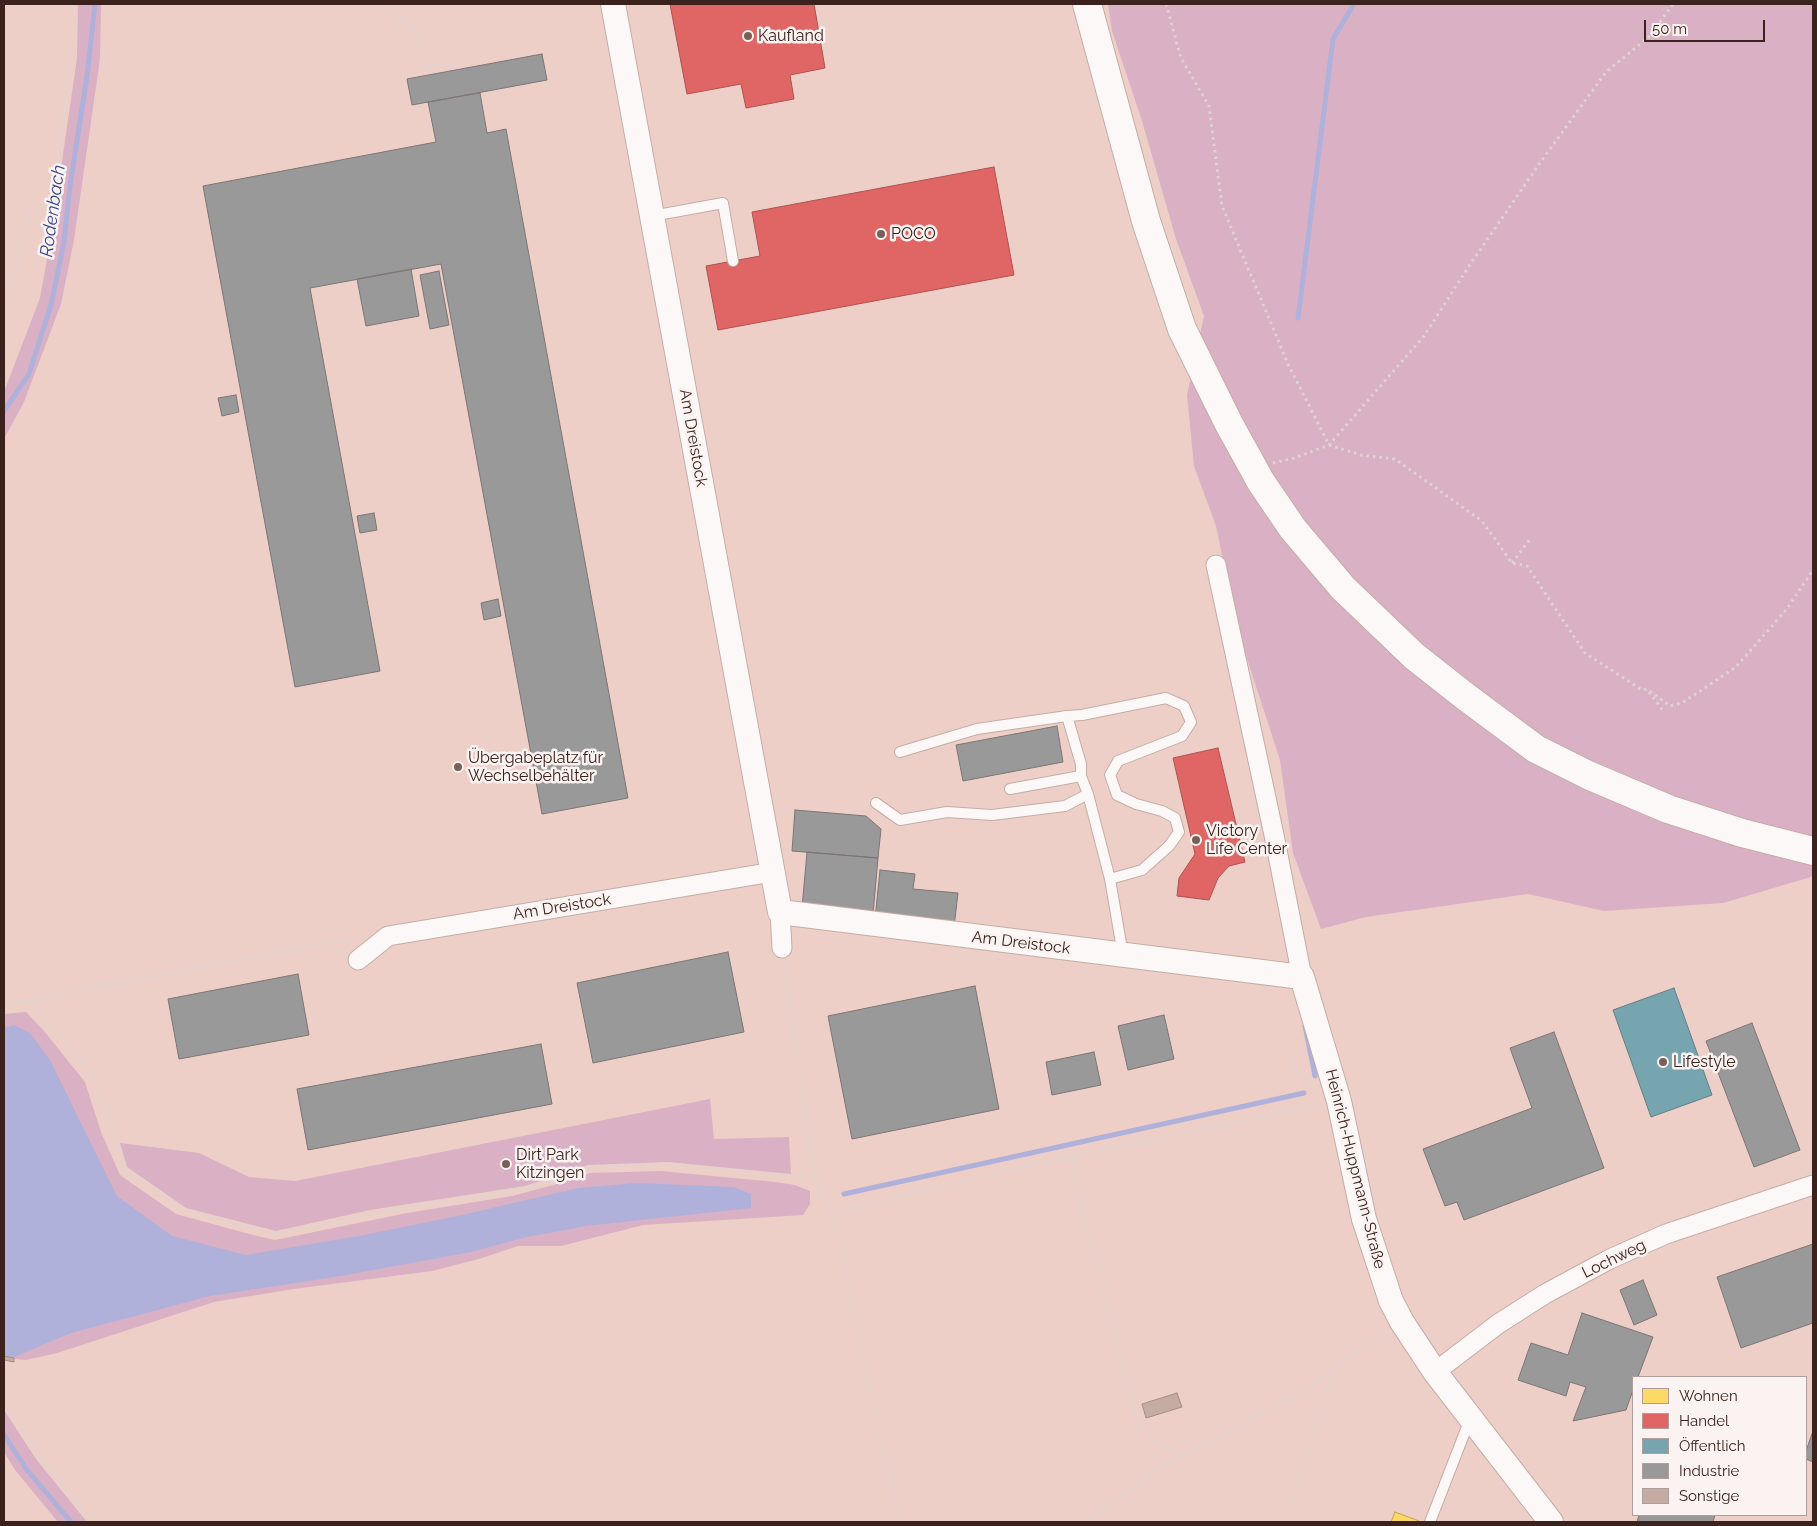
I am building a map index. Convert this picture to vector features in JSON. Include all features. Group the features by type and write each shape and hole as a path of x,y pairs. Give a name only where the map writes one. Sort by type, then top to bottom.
{"main road":[{"path":"1088,4 1146,221 1182,329 1228,424 1253,468 1293,530 1343,588 1414,656 1536,749 1588,775 1668,809 1742,833 1813,851"}],"street":[{"name":"Am Dreistock","path":"613,4 780,912 1302,977"},
{"path":"1216,565 1274,835 1302,977"},
{"name":"Am Dreistock","path":"358,960 388,936 773,872"},
{"path":"780,912 782,948"},
{"name":"Heinrich-Huppmann-Straße","path":"1302,977 1364,1219 1391,1301 1402,1322 1435,1372 1551,1522"},
{"name":"Lochweg","path":"1435,1372 1498,1324 1546,1294 1610,1259 1666,1234 1813,1185"}],"lane":[{"path":"652,216 723,203 733,261"},
{"path":"900,752 977,729 1082,715 1166,698 1184,706 1191,722 1182,736 1118,761 1110,775 1117,794 1136,804 1175,818 1179,832 1169,846 1142,870 1110,879"},
{"path":"1067,716 1081,764 1081,776 1088,794 1110,879 1123,956"},
{"path":"1010,789 1081,776"},
{"path":"876,803 900,820 947,812 992,815 1065,806 1088,794"},
{"path":"1430,1522 1470,1418"}],"path":[{"path":"4,312 11,292 25,217 31,209 47,205 53,196 72,56 73,4"},
{"path":"393,4 400,18 417,30 424,68 451,63 452,70"},
{"path":"1166,4 1181,58 1209,106 1222,206 1288,364 1329,445 1361,455 1395,459 1482,521 1512,563 1527,566 1585,653 1642,690 1647,689 1670,706 1682,703 1736,666 1786,610 1813,570"},
{"path":"1253,468 1294,458 1329,445 1424,336 1469,266 1542,160 1606,72 1650,36 1672,4"},
{"path":"1512,563 1531,538"},
{"path":"1647,689 1664,712"},
{"path":"4,1005 317,945 388,936"},
{"path":"782,948 815,1179 834,1212 900,1522"},
{"path":"19,1002 32,1003 95,1079 126,1170 186,1211 275,1234 370,1214 527,1188 588,1167 669,1164 815,1179"},
{"path":"1290,1062 1333,1102"},
{"path":"834,1212 1042,1162 1333,1102"},
{"path":"1073,1156 1082,1211 1110,1313 1128,1396 1144,1432 1180,1456"},
{"path":"1083,1522 1161,1466 1314,1384 1334,1368 1402,1322"},
{"path":"1282,1522 1323,1410 1334,1368"},
{"path":"4,1401 40,1457 94,1522"}],"shaded area":[{"path":"78,4 101,4 100,59 74,240 61,304 24,402 4,439 4,392 40,298 51,237 77,58"},
{"path":"1108,4 1813,4 1813,875 1811,877 1723,903 1604,911 1528,894 1366,917 1321,929 1293,853 1280,760 1238,631 1216,526 1194,466 1187,395 1204,316 1176,239 1142,121 1112,31"},
{"path":"26,1012 44,1031 85,1082 101,1132 120,1175 176,1214 253,1235 275,1240 407,1213 512,1196 565,1182 590,1173 660,1171 776,1182 795,1185 810,1191 810,1204 803,1215 643,1225 561,1246 518,1246 479,1259 432,1271 294,1289 214,1302 57,1353 26,1360 4,1358 4,1014"},
{"name":"Dirt Park Kitzingen","path":"710,1099 714,1139 789,1137 791,1174 668,1162 588,1165 525,1186 370,1210 276,1231 186,1208 127,1167 120,1143 199,1153 249,1177 295,1181"},
{"path":"4,1410 36,1459 87,1522 58,1522 15,1470 4,1452"}],"water":[{"path":"14,1025 30,1033 50,1060 117,1196 172,1236 246,1255 364,1235 578,1188 636,1183 734,1187 751,1194 751,1208 586,1226 527,1237 471,1252 341,1276 210,1296 71,1333 14,1357 4,1355 4,1028"}],"building: Wohnen":[{"path":"1395,1512 1419,1521 1419,1522 1391,1522"}],"building: Handel":[{"name":"Kaufland","path":"670,4 814,4 825,68 790,75 794,99 746,108 741,84 687,94"},
{"name":"POCO","path":"994,167 1014,275 718,330 706,266 760,256 752,212"},
{"path":"1218,748 1245,862 1229,866 1218,878 1209,900 1177,896 1179,878 1195,854 1173,758"}],"building: Öffentlich":[{"path":"1674,988 1712,1095 1651,1117 1613,1010"}],"building: Industrie":[{"path":"542,54 547,80 412,105 407,79"},
{"path":"480,93 487,133 506,129 628,798 542,814 441,264 310,288 380,671 295,687 203,186 436,142 428,102"},
{"path":"411,269 419,316 366,326 357,279"},
{"path":"439,271 449,325 430,329 420,275"},
{"path":"236,395 239,412 222,416 218,398"},
{"path":"374,513 377,530 360,533 357,516"},
{"path":"498,599 501,616 484,620 481,603"},
{"path":"1057,726 1063,762 963,781 956,745"},
{"path":"795,810 866,816 881,829 878,858 792,851"},
{"path":"807,852 878,858 873,914 802,908"},
{"path":"880,870 915,874 913,889 958,893 954,927 875,919"},
{"path":"728,952 744,1032 593,1063 577,983"},
{"path":"298,974 309,1035 179,1059 168,999"},
{"path":"975,986 999,1109 852,1139 828,1016"},
{"path":"1164,1015 1174,1059 1128,1070 1118,1026"},
{"path":"1752,1023 1800,1150 1754,1167 1706,1041"},
{"path":"1554,1032 1604,1168 1464,1220 1457,1202 1445,1206 1423,1149 1532,1108 1510,1048"},
{"path":"541,1044 552,1104 308,1150 297,1089"},
{"path":"1094,1052 1101,1085 1052,1095 1046,1062"},
{"path":"1813,1244 1813,1323 1741,1348 1717,1277"},
{"path":"1643,1280 1657,1315 1634,1325 1620,1290"},
{"path":"1582,1313 1653,1337 1638,1376 1632,1376 1632,1393 1626,1410 1573,1421 1586,1387 1570,1382 1566,1396 1518,1380 1531,1343 1568,1355"},
{"path":"1813,1431 1813,1462 1807,1459 1807,1448"},
{"path":"1639,1516 1715,1516 1713,1522 1637,1522"}],"building: Sonstige":[{"path":"4,1356 14,1358 14,1362 4,1360"},
{"path":"1177,1393 1182,1407 1146,1418 1142,1404"}],"waterway":[{"name":"Rodenbach","path":"4,411 29,374 51,305 64,242 95,4"},
{"path":"1298,318 1333,39 1354,4"},
{"path":"1305,1026 1315,1076"},
{"path":"844,1194 1304,1093"},
{"name":"Rodenbach","path":"4,1435 27,1470 71,1522"}],"place":[{"name":"Kaufland","path":"748,36"},
{"name":"POCO","path":"881,234"},
{"name":"Übergabeplatz für Wechselbehälter","path":"458,767"},
{"name":"Victory Life Center","path":"1196,840"},
{"name":"Lifestyle","path":"1663,1062"},
{"name":"Dirt Park Kitzingen","path":"506,1164"}]}
